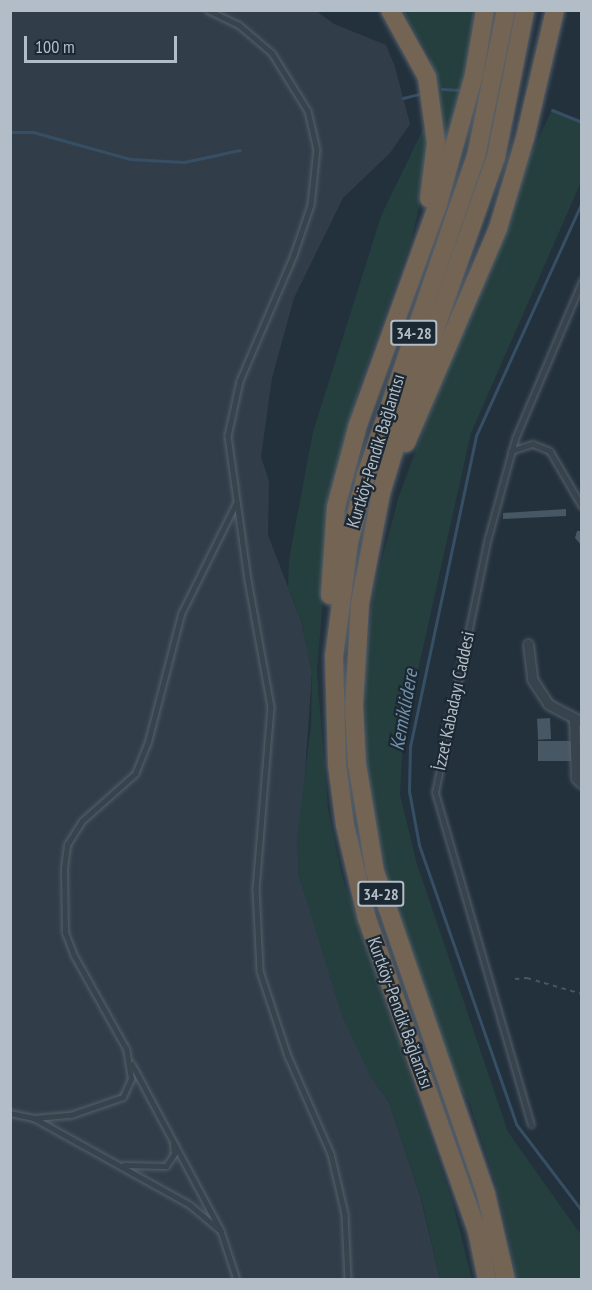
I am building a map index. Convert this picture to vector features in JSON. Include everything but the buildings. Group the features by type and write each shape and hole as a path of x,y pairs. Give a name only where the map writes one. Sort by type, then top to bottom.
{"highway":[{"path":"334,657 328,612 336,507 367,399 426,213 436,143 427,77 390,10"},
{"path":"367,399 441,194 474,75 485,10"},
{"name":"Kurtköy-Pendik Bağlantısı","path":"487,1280 477,1231 367,919 358,885 337,764 334,657 349,543 366,475 476,156 506,10"},
{"name":"Kurtköy-Pendik Bağlantısı","path":"506,1280 486,1194 392,931 366,830 357,765 355,654 367,557 381,493 406,411 493,168 525,10"},
{"path":"547,41 548,10"},
{"path":"381,493 417,419 498,228 525,138 555,10"}],"street":[{"path":"528,644 532,679 548,704 578,720 576,778 582,784"}],"lane":[{"path":"208,10 239,25 272,53 308,111 317,148 311,206 294,255 240,381 231,411 228,436 236,502 271,707 256,888 260,971 288,1056 331,1154 345,1214 348,1280"},
{"name":"İzzet Kabadayı Caddesi","path":"531,1125 435,793 488,538 511,451 582,281"},
{"path":"511,451 532,444 550,451 582,506"},
{"path":"236,502 181,614 148,742 135,774 82,821 67,845 63,880 65,933 221,1231 237,1280"},
{"path":"10,1113 34,1118 71,1115 123,1097 131,1078 131,1062"},
{"path":"34,1118 190,1205 221,1231"},
{"path":"118,1164 166,1166 174,1154 173,1141"}],"path":[{"path":"515,979 527,978 582,994"}],"shaded area":[{"path":"10,11 316,11 334,24 386,45 395,67 410,124 390,153 343,198 294,298 272,378 261,457 269,481 268,535 301,621 312,672 298,873 371,1077 389,1102 421,1199 440,1279 11,1279"}],"green space":[{"path":"403,11 478,11 448,153 430,57"},
{"path":"552,110 581,122 581,182 471,433 403,737 400,794 416,861 508,1132 581,1235 581,1279 517,1279 499,1194 470,1104 455,1080 397,913 377,832 367,781 365,662 374,589 398,499 455,344 505,235 523,170"},
{"path":"427,121 428,170 411,241 360,386 332,489 317,672 328,809 342,876 453,1204 472,1279 440,1279 422,1201 389,1102 371,1077 342,1016 298,873 297,838 311,725 312,672 301,621 288,587 289,559 313,432 381,216"}],"waterway":[{"path":"442,89 461,90"},
{"path":"403,98 419,94"},
{"path":"552,110 582,122"},
{"path":"10,132 33,132 130,159 184,162 240,150"},
{"name":"Kemiklidere","path":"582,202 476,436 410,746 409,791 419,845 516,1124 582,1211"}]}
